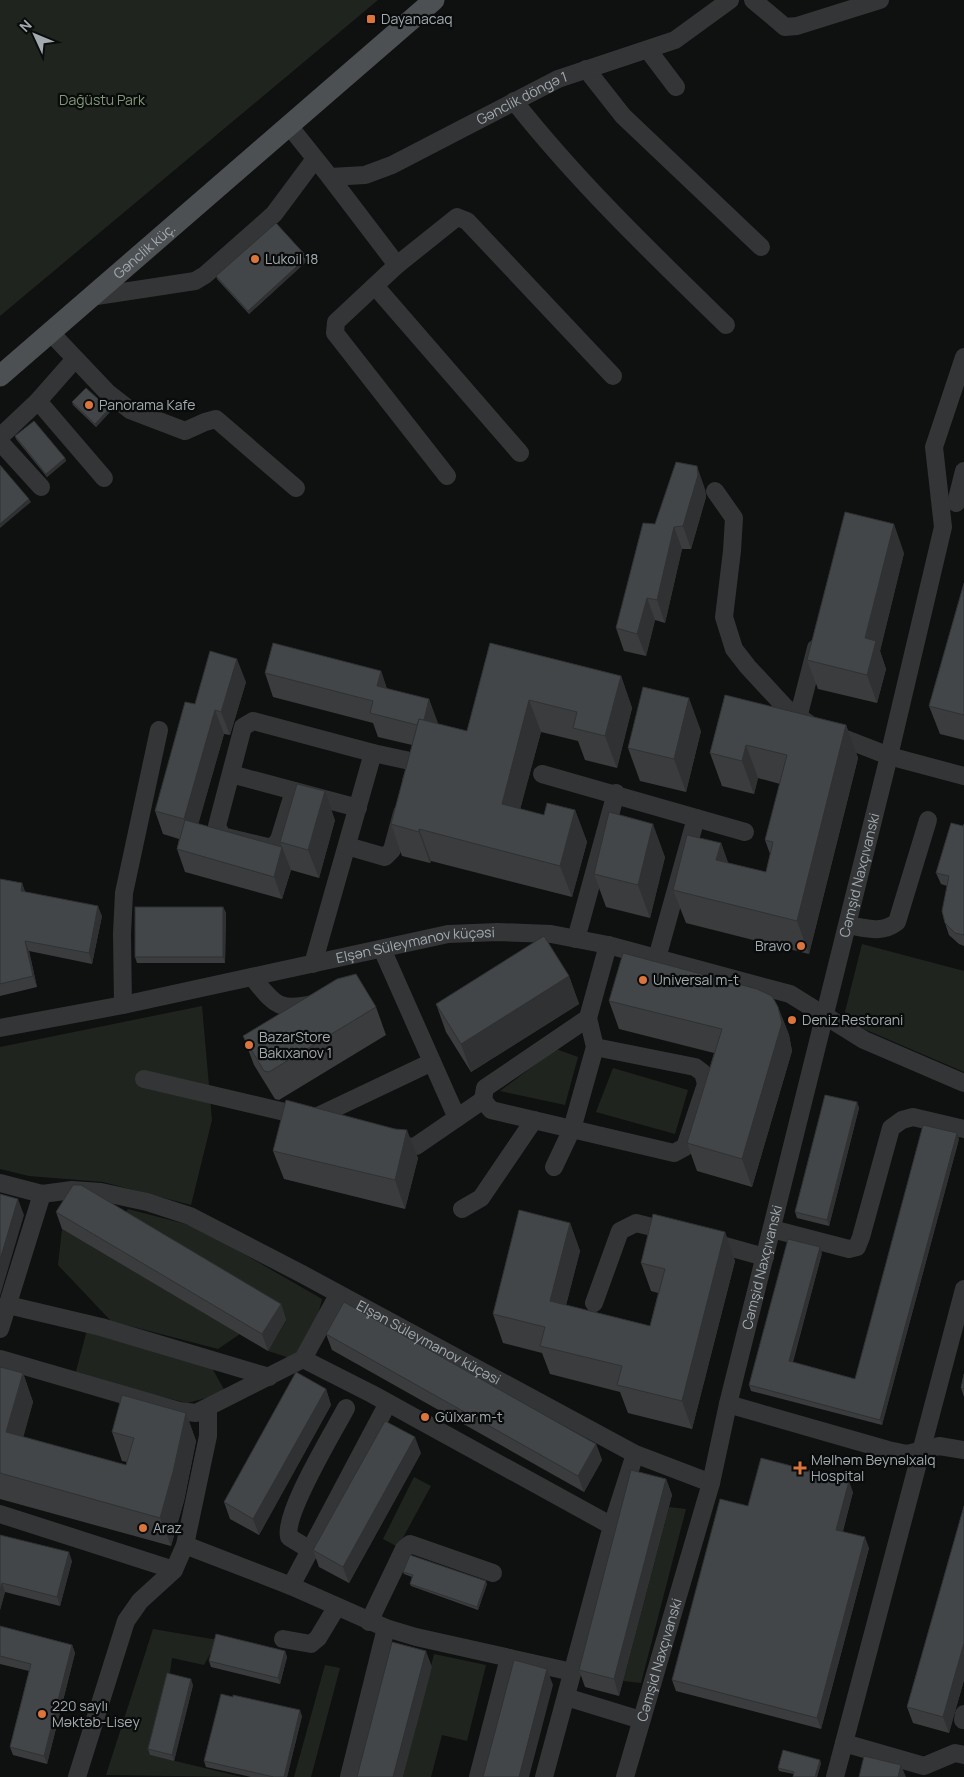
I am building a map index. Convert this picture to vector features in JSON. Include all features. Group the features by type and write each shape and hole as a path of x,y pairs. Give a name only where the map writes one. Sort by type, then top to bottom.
{"main road":[{"name":"Gənclik küç.","path":"0,376 290,127 434,0"}],"street":[{"name":"Gənclik döngə 1","path":"330,177 365,175 392,165 514,100 586,69 675,40 730,0"},
{"path":"754,0 785,27 797,26 880,0"},
{"path":"648,50 676,87"},
{"path":"586,69 623,116 761,247"},
{"path":"514,100 553,150 611,213 726,325"},
{"path":"290,127 397,265"},
{"path":"90,297 195,281 205,275 274,214 315,159"},
{"path":"448,476 335,332 336,322 397,265 457,218 467,221 612,376"},
{"path":"375,286 520,453"},
{"path":"50,332 107,392 130,410 185,431 216,419 296,488"},
{"name":"Cəmşid Naxçıvanski","path":"625,1777 711,1483 728,1404 824,1014 848,925 943,527 954,503 934,447 964,357"},
{"path":"0,437 38,401 76,359"},
{"path":"38,401 104,478"},
{"path":"0,442 41,487"},
{"path":"954,503 964,471"},
{"path":"715,491 734,518 724,617 726,628 734,649 748,667 786,708 798,718 841,739 889,756 964,776"},
{"path":"798,718 822,628"},
{"path":"294,791 279,840 272,848 222,836 217,826 243,727 253,721 410,761 414,769 392,850 385,857 347,846"},
{"path":"123,1005 122,934 124,893 159,730"},
{"path":"313,964 373,752"},
{"path":"231,774 358,808"},
{"path":"542,774 616,793 745,832"},
{"path":"576,939 616,793"},
{"path":"657,958 696,818"},
{"path":"848,925 876,930 889,929 898,922 928,820"},
{"name":"Elşən Süleymanov küçəsi","path":"0,1028 123,1005 448,934 498,932 551,934 608,945 790,994 864,1040 964,1084"},
{"path":"554,1167 572,1129 595,1047 588,1018 608,945"},
{"path":"382,949 457,1118"},
{"path":"252,977 269,998 281,1007 297,1008 325,1001"},
{"path":"588,1018 485,1088 482,1094 483,1100 491,1110 674,1153 686,1147 706,1084 703,1073 695,1067 595,1047"},
{"path":"314,1118 432,1062"},
{"path":"144,1079 314,1118 341,1126"},
{"path":"377,1138 408,1147 416,1146 483,1100"},
{"path":"772,1229 849,1249 857,1248 862,1237 891,1128 902,1120 913,1117 964,1128"},
{"path":"462,1209 481,1198 534,1120"},
{"name":"Elşən Süleymanov küçəsi","path":"0,1183 42,1194 72,1190 101,1192 155,1204 190,1216 635,1454 711,1483"},
{"path":"0,1329 42,1194"},
{"path":"594,1303 620,1231 636,1223 765,1257"},
{"path":"835,1777 964,1289"},
{"path":"0,1360 179,1411 196,1413 208,1409 303,1359 338,1295"},
{"path":"8,1304 101,1327 269,1377"},
{"path":"303,1359 388,1403 612,1526"},
{"path":"291,1586 388,1403"},
{"path":"728,1404 907,1454 939,1446 964,1450"},
{"path":"310,1550 289,1537 287,1530 295,1506 346,1408"},
{"path":"77,1777 126,1621 140,1601 174,1570 185,1545 208,1436 208,1409"},
{"path":"544,1777 612,1526 635,1454"},
{"path":"0,1514 174,1570"},
{"path":"369,1622 404,1549 410,1544 493,1573"},
{"path":"185,1545 291,1586 336,1608 386,1628 572,1672"},
{"path":"283,1639 311,1644 318,1638 336,1608"},
{"path":"349,1777 386,1628"},
{"path":"478,1777 509,1658"},
{"path":"566,1697 642,1720"},
{"path":"844,1744 922,1771 954,1753 964,1755"}],"green space":[{"name":"Dağüstu Park","path":"0,0 378,0 0,316"},
{"path":"862,944 964,971 964,1072 843,1020"},
{"path":"202,1006 212,1120 191,1205 103,1182 29,1176 0,1169 0,1047"},
{"path":"556,1049 578,1057 565,1105 500,1091"},
{"path":"613,1068 688,1090 675,1134 596,1112"},
{"path":"128,1209 197,1227 322,1299 316,1323 293,1359 268,1351 286,1321 119,1221"},
{"path":"62,1229 240,1334 218,1349 111,1321 58,1265"},
{"path":"87,1330 208,1361 226,1393 187,1403 75,1375"},
{"path":"414,1477 431,1486 398,1547 383,1539"},
{"path":"669,1507 686,1509 641,1683 623,1681"},
{"path":"153,1629 218,1640 204,1665 172,1658 169,1679 150,1755 242,1777 106,1775"},
{"path":"434,1654 486,1665 467,1741 442,1735 431,1777 403,1777"},
{"path":"325,1665 340,1668 311,1777 294,1777"}],"building":[{"path":"276,223 307,257 248,311 216,276"},
{"path":"86,388 109,409 95,424 72,402"},
{"path":"34,421 65,458 46,474 15,436"},
{"path":"676,462 697,466 698,475 683,526 674,527 657,600 647,598 637,634 616,628 643,523 655,524"},
{"path":"0,465 29,499 0,524"},
{"path":"845,512 894,524 865,638 876,641 867,675 807,660"},
{"path":"964,583 964,715 929,706"},
{"path":"273,643 381,671 377,686 429,699 424,720 419,719 417,725 370,713 373,701 265,673"},
{"path":"490,643 621,676 605,736 573,728 577,712 529,700 502,804 544,815 547,803 575,810 560,866 419,829 419,832 391,824 419,719 467,731"},
{"path":"210,651 237,659 221,712 215,710 184,819 155,811 185,702 195,704"},
{"path":"643,687 689,698 674,759 628,748"},
{"path":"725,695 846,725 797,921 673,890 687,835 721,843 716,860 766,872 773,842 765,840 787,755 746,745 742,761 710,753"},
{"path":"297,784 325,791 308,850 280,842"},
{"path":"609,812 653,824 638,885 594,874"},
{"path":"185,820 282,847 274,877 177,849"},
{"path":"951,823 963,826 964,824 964,935 955,933 945,923 942,911 949,876 936,873"},
{"path":"0,879 22,883 21,891 98,906 89,953 25,941 33,976 0,984"},
{"path":"135,907 223,907 223,957 135,957"},
{"path":"544,936 569,976 461,1044 436,1004"},
{"path":"623,953 757,989 772,996 778,1007 782,1023 742,1159 687,1143 722,1029 609,1001"},
{"path":"356,974 376,1007 269,1072 264,1071 243,1036 337,979"},
{"path":"825,1095 857,1102 827,1220 795,1212"},
{"path":"286,1100 395,1129 407,1130 395,1180 273,1151"},
{"path":"923,1125 957,1133 880,1420 749,1385 788,1239 820,1247 789,1361 855,1379"},
{"path":"73,1185 81,1185 281,1304 262,1334 56,1212"},
{"path":"0,1194 18,1199 0,1260"},
{"path":"519,1210 570,1223 550,1301 650,1326 665,1269 641,1263 653,1214 725,1232 682,1401 617,1385 622,1366 540,1346 545,1327 493,1314"},
{"path":"344,1302 596,1444 578,1476 326,1334"},
{"path":"0,1367 23,1373 6,1432 126,1465 134,1438 112,1432 122,1395 186,1413 173,1472 160,1518 0,1473"},
{"path":"296,1372 326,1389 253,1519 224,1502"},
{"path":"964,1374 964,1389 961,1388"},
{"path":"385,1421 415,1437 343,1567 313,1550"},
{"path":"761,1458 849,1481 836,1530 865,1537 817,1718 672,1680 720,1499 748,1506"},
{"path":"631,1470 666,1479 614,1679 579,1670"},
{"path":"964,1506 964,1643 943,1717 907,1707"},
{"path":"0,1535 69,1552 57,1597 2,1583 0,1590"},
{"path":"410,1555 486,1581 477,1607 410,1584 413,1575 403,1572"},
{"name":"220 saylı Məktəb-Lisey","path":"0,1626 72,1645 44,1756 10,1747 31,1664 0,1656"},
{"path":"216,1634 285,1651 278,1678 209,1661"},
{"path":"392,1642 426,1651 393,1777 357,1777"},
{"path":"514,1660 547,1669 519,1777 483,1777"},
{"path":"167,1673 191,1679 172,1755 148,1749"},
{"path":"221,1694 300,1710 284,1777 274,1777 204,1761"},
{"path":"783,1750 820,1760 815,1777 793,1777 794,1772 778,1768"},
{"path":"864,1756 901,1765 898,1777 859,1777"}],"place":[{"name":"Dayanacaq","path":"371,19"},
{"name":"Lukoil 18","path":"255,259"},
{"name":"Panorama Kafe","path":"89,405"},
{"name":"Bravo","path":"801,946"},
{"name":"Universal m-t","path":"643,980"},
{"name":"Deniz Restorani","path":"792,1020"},
{"name":"BazarStore Bakıxanov 1","path":"249,1045"},
{"name":"Gülxar m-t","path":"425,1417"},
{"name":"Məlhəm Beynəlxalq Hospital","path":"800,1468"},
{"name":"Araz","path":"143,1528"},
{"name":"220 saylı Məktəb-Lisey","path":"42,1714"}]}
